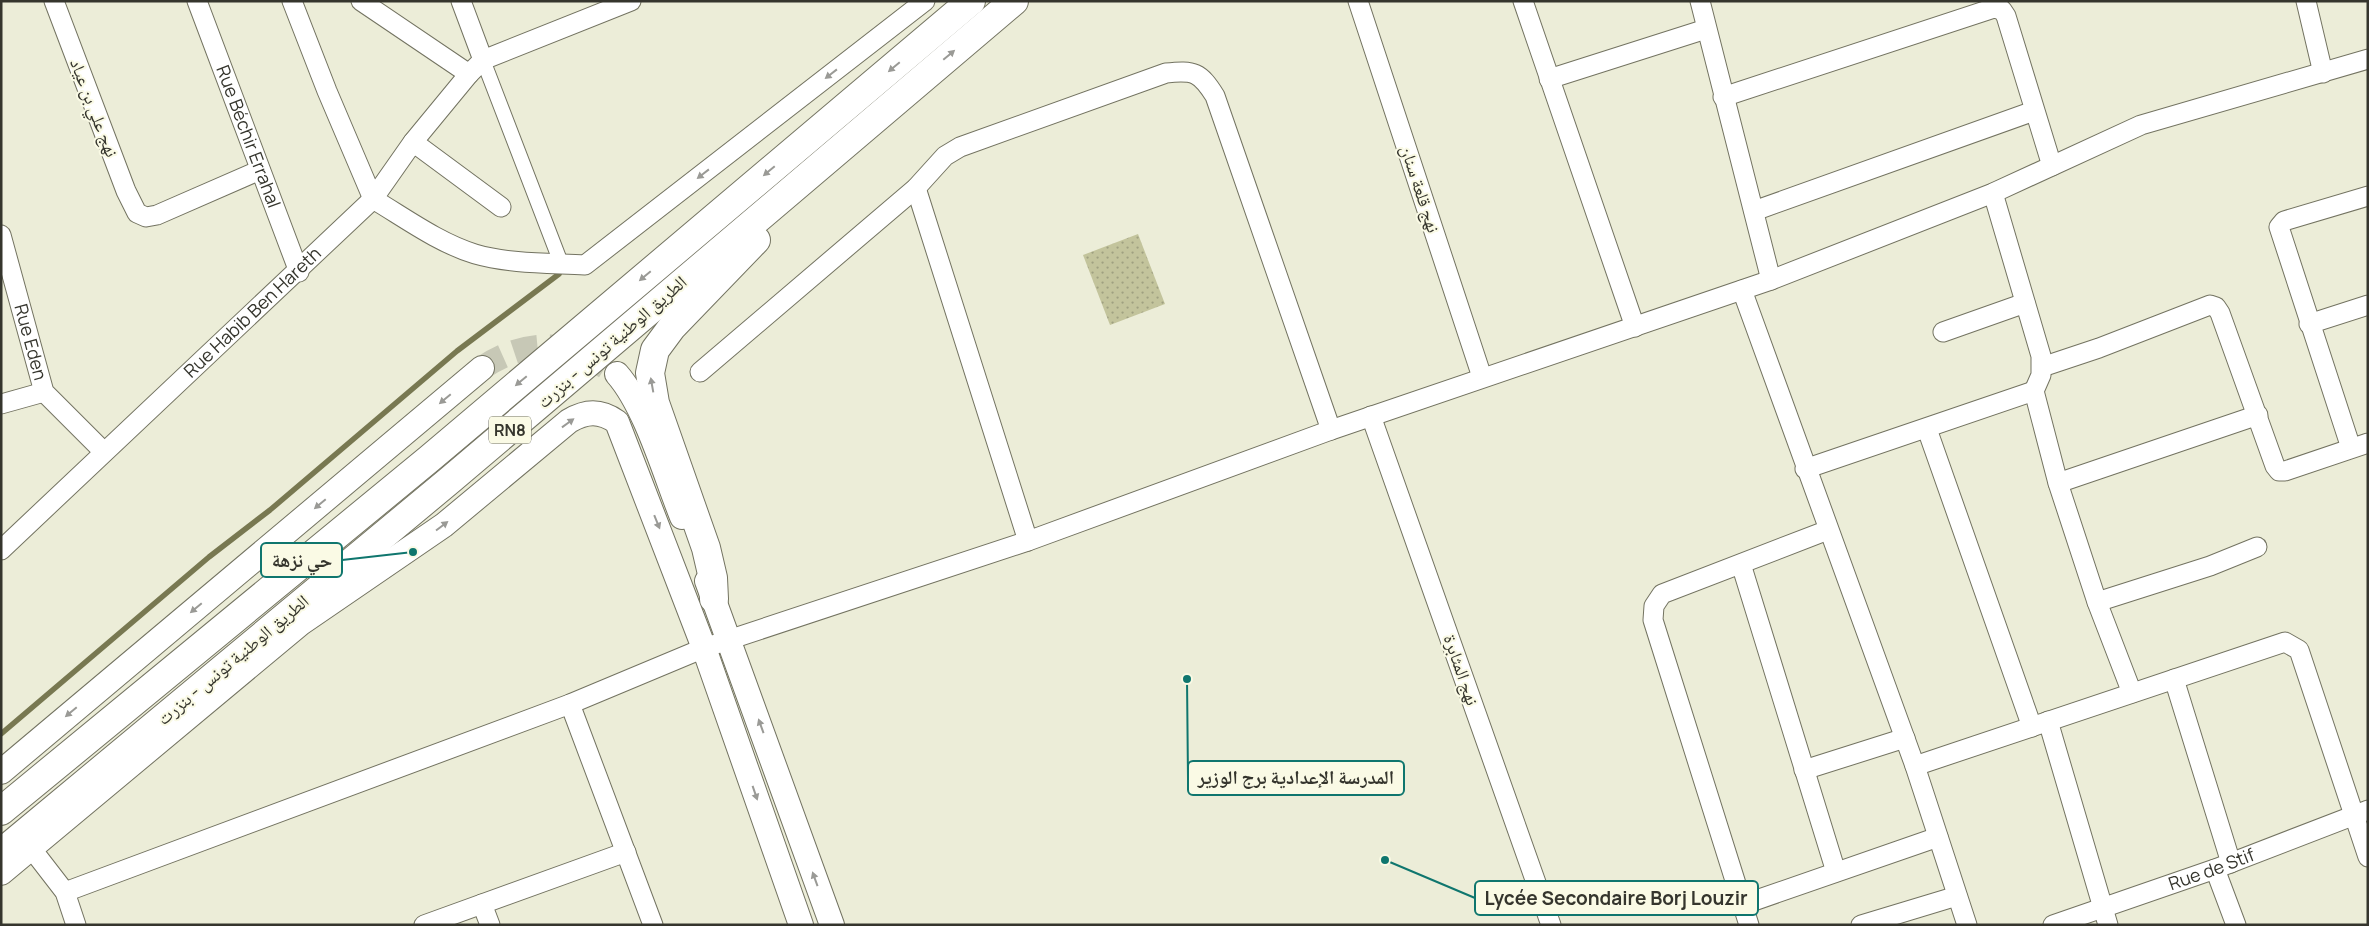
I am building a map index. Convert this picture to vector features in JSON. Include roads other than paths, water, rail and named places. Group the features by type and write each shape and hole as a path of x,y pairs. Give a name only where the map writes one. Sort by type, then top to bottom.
{"highway":[{"name":"الطريق الوطنية تونس - بنزرت","path":"1,811 429,459 971,1"},
{"name":"الطريق الوطنية تونس - بنزرت","path":"1,853 450,480 916,82 1014,1"},
{"name":"RN8","path":"301,623 778,216 864,140 916,82"},
{"name":"RN8","path":"714,599 713,578 706,548 655,403 650,373 656,350 672,327 778,216"}],"street":[{"name":"نهج علي بن عياد","path":"54,1 126,191 137,213 146,217 157,215 260,170"},
{"name":"Rue Béchir Errahal","path":"196,1 298,272"},
{"path":"292,1 327,91 373,200 451,244 473,253 494,259 585,265 925,1"},
{"path":"461,1 562,264"},
{"path":"483,60 631,1"},
{"name":"نهج قلعة سنان","path":"1358,1 1482,377"},
{"path":"1523,1 1635,327"},
{"path":"1700,1 1723,97 1772,280"},
{"path":"2306,1 2323,73"},
{"path":"369,3 469,74"},
{"path":"1723,97 1994,8 2002,10 2006,16 2052,166"},
{"path":"1549,79 1706,29"},
{"path":"65,892 570,704 729,639 1028,541 1330,430 1772,280 1993,194 2141,125 2368,59"},
{"name":"Rue Habib Ben Hareth","path":"1,550 373,200 413,142 469,74 483,60"},
{"path":"700,372 916,188 945,156 960,147 1166,73 1184,71 1204,78 1215,96 1330,430"},
{"path":"1754,211 2034,111"},
{"path":"413,142 501,207"},
{"path":"916,188 1028,541"},
{"path":"1993,194 2042,367 2034,391 2058,483 2097,602 2132,693"},
{"path":"2042,367 2099,348 2210,305 2216,307 2220,313 2275,466 2279,471 2284,471 2359,445 2309,324 2279,231 2280,224 2368,196"},
{"name":"Rue Eden","path":"1,235 44,392"},
{"path":"1742,290 1805,469 1915,766 1967,925"},
{"path":"1943,332 2025,303"},
{"path":"2309,324 2368,306"},
{"path":"1,772 482,368"},
{"path":"617,374 627,386 639,409 714,599 832,925"},
{"path":"1805,469 2034,391"},
{"path":"1,404 44,392 104,452"},
{"path":"1,873 301,623 444,526 569,421 580,414 599,413 617,422 704,648 801,925"},
{"name":"نهج المثابرة","path":"1371,416 1551,925"},
{"path":"2058,483 2258,416"},
{"path":"1927,429 2040,724 2108,925"},
{"path":"1749,925 1653,620 1654,606 1662,594 1828,530"},
{"path":"2097,602 2200,569 2257,547"},
{"path":"1741,564 1836,872"},
{"path":"1915,766 2275,644 2291,644 2298,650 2360,813 2368,857"},
{"path":"2174,679 2223,866 2236,925"},
{"path":"570,704 653,925"},
{"path":"1804,770 1905,738"},
{"name":"Rue de Stif","path":"2053,925 2223,866 2360,813"},
{"path":"1742,905 1938,838"},
{"path":"32,848 65,892 76,925"},
{"path":"424,925 626,852"},
{"path":"1861,925 1957,896"},
{"path":"482,904 490,925"}],"waterway":[{"path":"1,734 209,557 270,510 457,351 559,274"}],"tunnel":[{"path":"482,368 516,351 529,348 554,347 584,355 617,374"}],"place":[{"name":"حي نزهة","path":"413,552"},
{"name":"المدرسة الإعدادية برج الوزير","path":"1187,679"},
{"name":"Lycée Secondaire Borj Louzir","path":"1385,860"}]}
